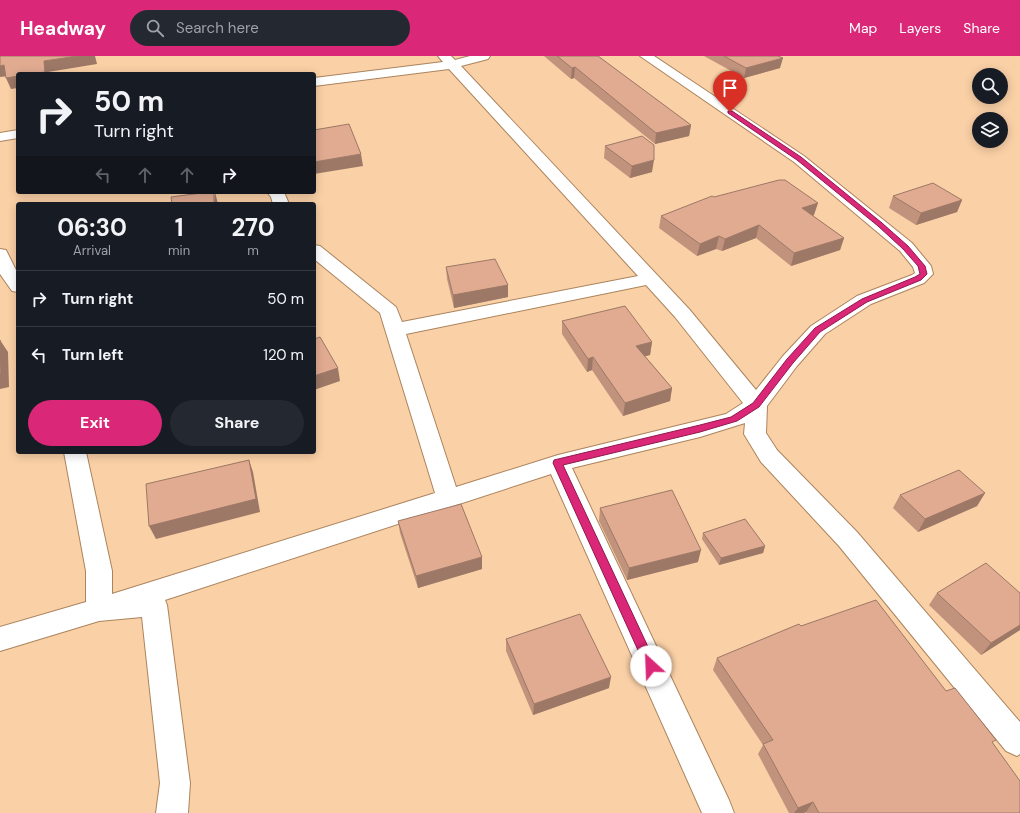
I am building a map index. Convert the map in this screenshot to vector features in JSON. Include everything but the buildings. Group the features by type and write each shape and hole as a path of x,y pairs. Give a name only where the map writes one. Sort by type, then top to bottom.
{"street":[{"path":"316,82 448,60 484,56"},
{"path":"0,639 99,610 558,463 700,429 734,419 756,405 790,361 818,330 864,300 918,279 924,274 922,266 901,243 799,159 646,56"},
{"path":"448,60 682,313 756,405 755,434 769,456 848,539 1019,742"},
{"path":"0,137 16,134"},
{"path":"316,252 389,311 448,498"},
{"path":"0,254 6,270 16,284"},
{"path":"395,330 651,279"},
{"path":"75,454 99,571 99,610"},
{"path":"558,463 718,813"},
{"path":"99,610 154,605 174,783 172,813"}],"route":[{"path":"651,666 558,463 700,429 734,419 756,405 790,361 818,330 864,300 918,279 924,274 922,266 906,247 880,225 799,159 730,112"}]}
